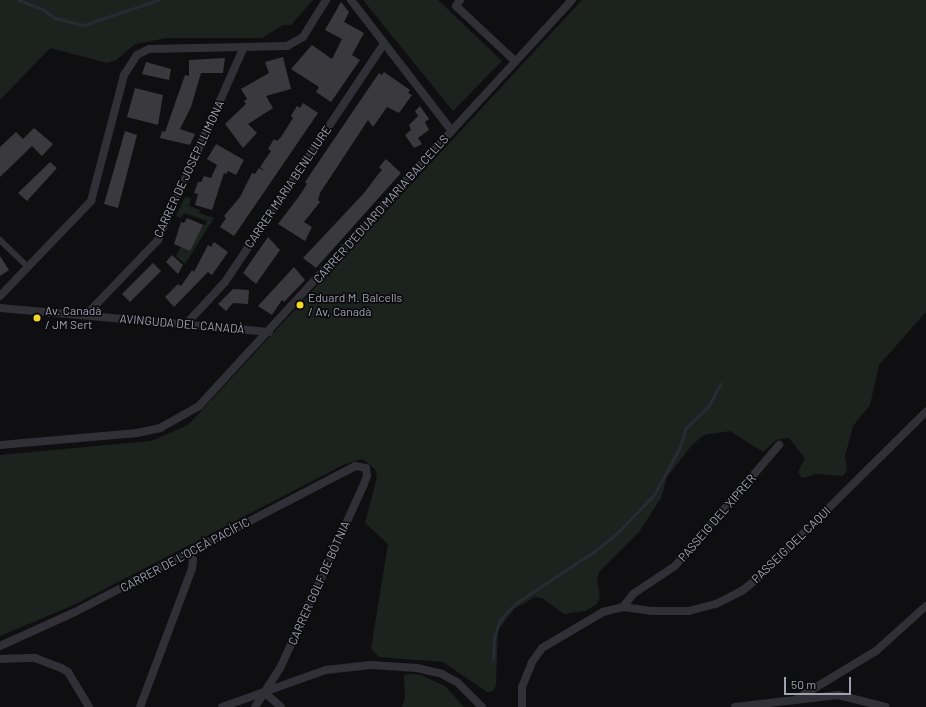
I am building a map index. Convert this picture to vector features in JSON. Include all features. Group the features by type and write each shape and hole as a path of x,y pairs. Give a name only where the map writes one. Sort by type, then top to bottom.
{"street":[{"path":"0,296 92,201 124,75 137,55 149,49 287,46 297,42 303,37 326,0"},
{"path":"351,0 452,131"},
{"name":"CARRER D'EDUARD MARIA BALCELLS","path":"0,445 137,433 160,428 199,406 269,332 572,0"},
{"path":"458,3 515,61"},
{"name":"CARRER MARIA BENLLIURE","path":"186,324 224,282 384,44"},
{"name":"CARRER DE JOSEP LLIMONA","path":"86,315 158,240 244,47"},
{"path":"0,240 28,267"},
{"name":"AVINGUDA DEL CANADÀ","path":"0,308 269,332"},
{"name":"PASSEIG DEL CAQUI","path":"623,607 651,611 689,611 716,604 743,590 757,579 926,412"},
{"name":"PASSEIG DEL XIPRER","path":"623,607 634,594 685,557 779,446"},
{"name":"CARRER DE L'OCEÀ PACÍFIC","path":"0,646 75,612 355,466 361,466 368,471"},
{"name":"CARRER GOLF DE BÒTNIA","path":"255,707 280,668 368,471"},
{"path":"140,707 192,569 193,560 188,553"},
{"path":"795,700 876,651 926,606"},
{"path":"522,707 522,687 532,662 542,648 602,612 623,607"},
{"path":"0,658 35,658 68,672 89,707"},
{"path":"222,707 265,693 326,670 354,666 400,666 442,674 458,683 482,707"},
{"path":"265,693 281,707"},
{"path":"735,707 838,694 886,707"}],"shaded area":[{"path":"0,0 313,0 291,25 283,25 262,38 167,38 135,44 116,60 107,63 50,48 0,100"},
{"path":"363,0 438,0 502,61 453,111"},
{"path":"582,0 926,0 926,312 879,365 870,405 853,426 845,456 847,470 843,476 816,474 802,478 798,472 805,458 789,438 776,440 763,452 730,431 704,435 692,445 667,477 661,498 639,532 600,571 597,578 600,598 597,604 585,611 564,614 542,598 535,597 514,609 498,630 496,685 493,691 487,692 443,662 379,657 371,649 388,544 365,523 377,477 375,469 363,459 345,464 74,605 0,636 0,455 151,441 188,425"},
{"path":"185,197 191,198 189,206 200,210 199,213 214,218 185,264 176,256 181,247 190,251 202,224 205,225 207,221 184,213 181,218 176,216"},
{"path":"404,675 421,675 445,686 464,707 402,707 405,698"}],"building":[{"path":"341,2 349,12 344,22 364,33 352,55 360,60 331,102 316,92 319,87 291,69 312,45 332,59 342,39 325,30"},
{"path":"283,57 291,89 266,96 273,108 248,124 257,133 243,148 225,124 246,104 244,101 247,99 241,89 269,73 265,62"},
{"path":"225,58 223,73 201,73 191,107 180,129 195,134 190,145 160,138 162,131 165,132 185,75 189,76 189,60"},
{"path":"146,62 171,69 169,80 142,74"},
{"path":"384,72 410,90 408,93 412,95 399,113 387,107 373,127 368,120 320,193 318,200 320,202 304,222 312,227 305,241 278,224 300,195 307,184 305,182 379,73 382,75"},
{"path":"135,88 163,95 158,125 127,117"},
{"path":"303,103 318,113 234,236 220,227 226,218 224,216 240,197 252,173 255,174 259,168 265,171 260,167 271,151 268,149 274,139 277,141 281,137 293,118 291,116 297,106 300,108"},
{"path":"420,106 429,119 425,122 429,130 418,138 422,144 414,148 405,135 411,130 409,125 418,116 415,111"},
{"path":"34,128 53,144 42,156 32,146 0,177 0,147 16,132 23,139"},
{"path":"125,131 137,135 118,208 104,204"},
{"path":"216,144 244,160 236,175 228,171 226,174 224,173 212,210 195,205 198,194 194,193 198,182 201,182 204,176 211,178 217,165 207,159"},
{"path":"386,159 401,173 316,268 303,258 364,193 382,170 379,167"},
{"path":"50,162 57,168 27,201 18,193"},
{"path":"187,218 203,225 190,251 174,244 181,222 184,223"},
{"path":"268,237 280,250 256,284 243,273"},
{"path":"214,242 228,252 212,275 208,272 174,307 165,297 178,284 181,286 192,270 194,272 208,245 211,247"},
{"path":"172,255 183,265 178,274 166,262"},
{"path":"0,256 9,270 0,276"},
{"path":"153,263 161,271 130,302 122,294"},
{"path":"294,267 305,280 284,302 282,300 272,315 258,306"},
{"path":"233,289 249,290 248,304 233,303 226,311 218,304"}],"waterway":[{"path":"19,0 43,9 55,18 84,25 158,0"},
{"path":"493,660 494,638 500,620 516,603 595,551 617,533 654,495 679,449 686,428 708,407 720,384"}],"place":[{"name":"Eduard M. Balcells / Av, Canadà","path":"300,305"},
{"name":"Av. Canadà / JM Sert","path":"37,318"}]}
